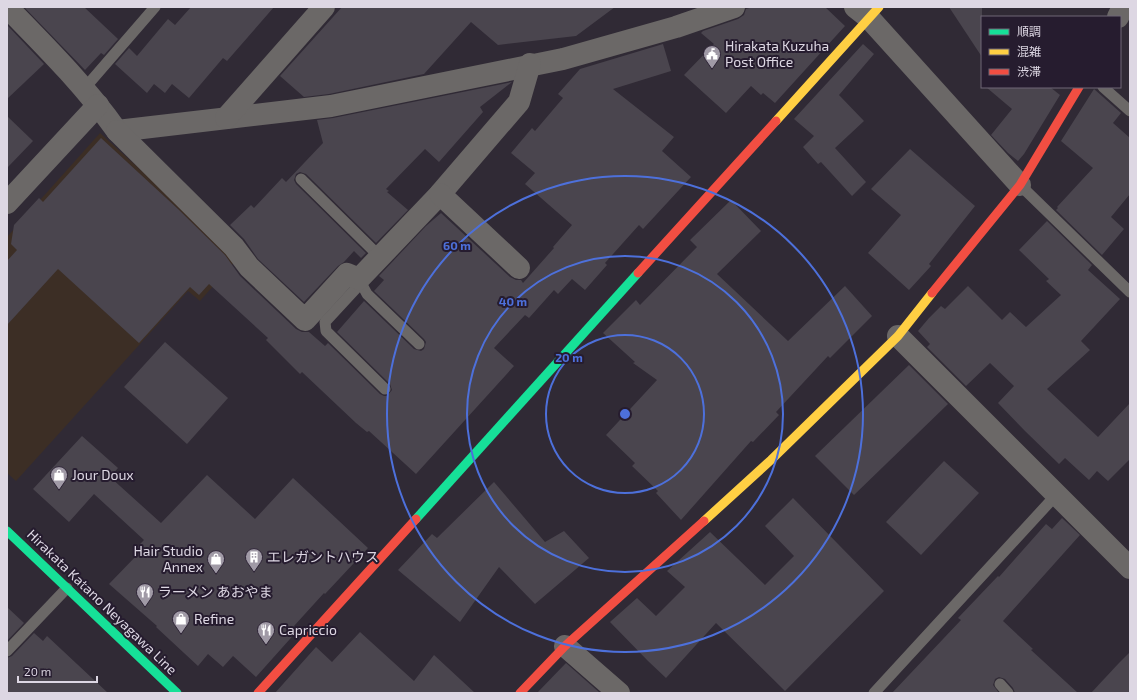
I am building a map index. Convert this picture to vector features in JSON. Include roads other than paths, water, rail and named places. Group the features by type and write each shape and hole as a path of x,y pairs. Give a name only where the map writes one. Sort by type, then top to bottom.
{"street":[{"path":"7,7 52,53 91,97 117,131 234,247 249,267 305,320 347,274 360,281 380,257 440,194 519,102 530,64"},
{"path":"226,118 324,7"},
{"path":"117,131 331,106 530,64 563,59 676,27 734,7"},
{"path":"1118,16 1123,7"},
{"path":"258,693 868,11 1020,184"},
{"path":"523,692 565,646 771,460 898,336 1020,184 1078,88"},
{"path":"7,202 91,97"},
{"path":"440,194 519,268"},
{"path":"898,336 1130,568"},
{"name":"Hirakata Katano Neyagawa Line","path":"7,531 177,693"},
{"path":"565,646 619,693"}],"lane":[{"path":"91,97 155,7"},
{"path":"1104,88 1130,111"},
{"path":"301,180 380,257"},
{"path":"1020,184 1130,292"},
{"path":"385,389 326,332 325,322 360,281 366,294 419,344"},
{"path":"874,693 1057,494"},
{"path":"7,651 67,588"},
{"path":"1000,684 1008,693"}],"place":[{"name":"Hirakata Kuzuha Post Office","path":"712,69"},
{"name":"Jour Doux","path":"59,490"},
{"name":"エレガントハウス","path":"254,572"},
{"name":"Hair Studio Annex","path":"216,574"},
{"name":"ラーメン あおやま","path":"145,607"},
{"name":"Refine","path":"181,634"},
{"name":"Capriccio","path":"266,645"}]}
